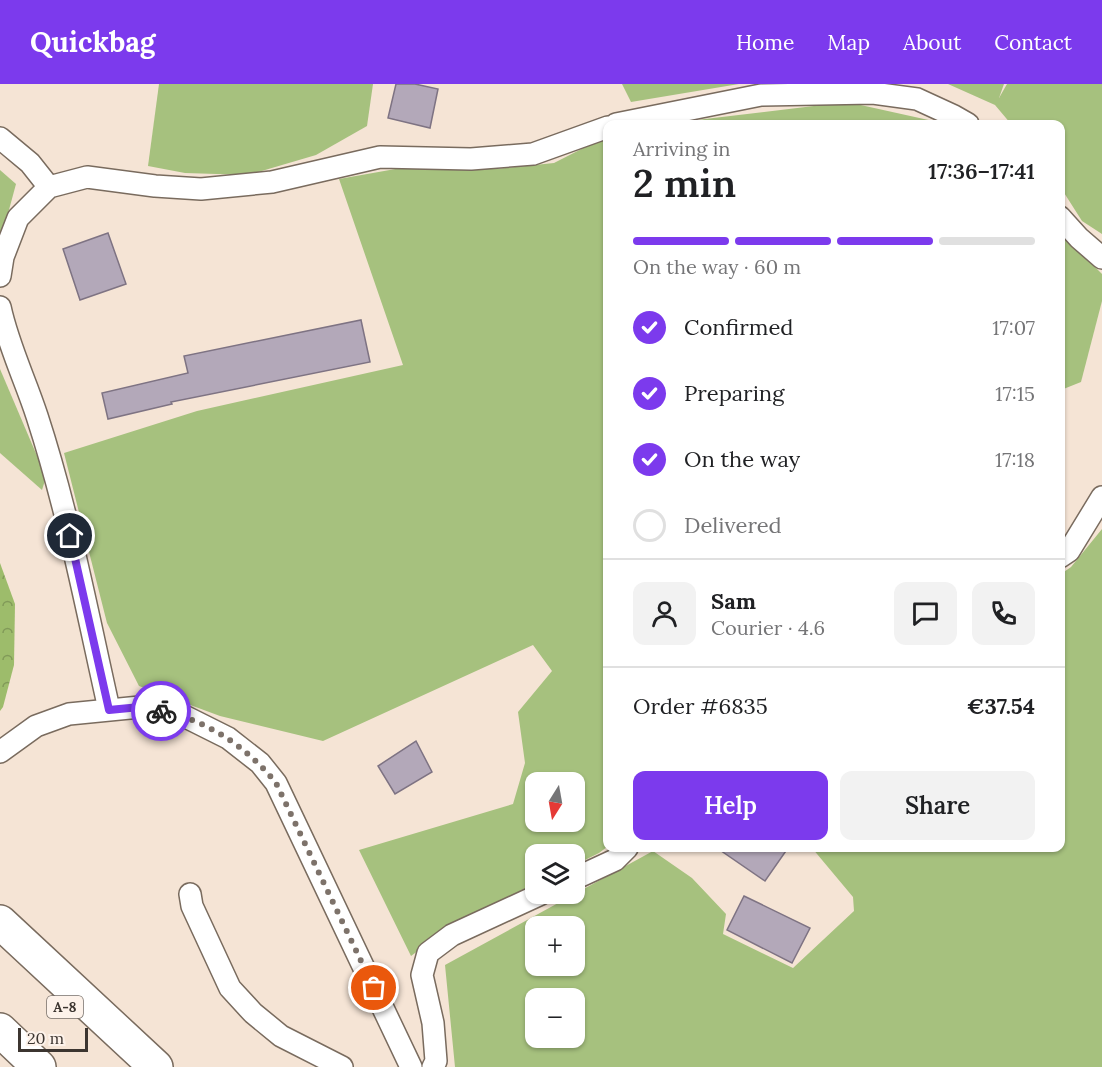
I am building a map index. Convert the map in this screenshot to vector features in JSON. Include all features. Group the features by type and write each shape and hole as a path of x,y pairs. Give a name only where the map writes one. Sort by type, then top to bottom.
{"highway":[{"path":"0,921 156,1067"},
{"name":"A-8","path":"0,947 129,1067"},
{"path":"0,1030 39,1067"}],"street":[{"path":"637,120 761,96 873,93 917,99 961,120"},
{"path":"0,276 3,257 18,218 49,188 87,177 155,186 201,189 260,183 380,157 471,159 533,154 603,130"},
{"path":"0,138 30,163 49,188"},
{"path":"1065,223 1102,258"},
{"path":"0,307 5,333 36,415 67,525 109,710"},
{"path":"1065,554 1070,551 1102,497"},
{"path":"0,753 36,726 69,714 140,707 184,716 228,738 260,763 276,783 411,1067"},
{"path":"585,874 615,860 623,852"},
{"path":"190,894 192,906 230,988 253,1013 281,1036 342,1067"},
{"path":"433,1067 436,1061 433,1023 422,975 428,953 452,935 525,901"}],"green space":[{"path":"159,84 373,84 367,126 316,155 248,175 185,173 148,166"},
{"path":"622,84 739,84 631,102"},
{"path":"948,84 1004,84 999,98 1007,84 1102,84 1102,234 1082,221 1065,194 1065,120 1008,120 995,105"},
{"path":"847,102 928,120 699,120"},
{"path":"603,138 603,850 585,860 585,844 525,844 525,889 459,920 411,956 359,850 513,804 525,763 518,712 552,671 533,645 323,741 220,716 139,686 107,623 64,453 197,411 403,365 339,179 401,168 496,169 554,163"},
{"path":"0,170 16,184 0,243"},
{"path":"1065,237 1102,274 1102,301 1081,382 1065,388"},
{"path":"0,369 46,477 42,490 0,453"},
{"path":"1102,529 1102,1067 455,1067 445,965 525,921 525,976 585,976 585,916 534,916 556,904 585,904 585,888 651,852 692,878 726,914 723,934 793,968 854,911 853,897 815,852 1065,852 1065,571"},
{"path":"0,563 15,604 14,665 0,711"}],"building":[{"path":"396,84 415,84 438,89 430,128 388,118"},
{"path":"108,233 126,284 80,300 63,249"},
{"path":"361,320 370,362 171,402 172,404 108,419 102,393 188,373 184,356"},
{"path":"416,741 432,772 395,794 378,766"},
{"path":"723,852 785,852 765,881"},
{"path":"744,896 810,928 792,963 727,930"}],"way so far":[{"path":"161,711 184,716 228,738 260,763 276,783 374,988"}],"route":[{"path":"70,536 109,710 140,707 161,711"}]}
